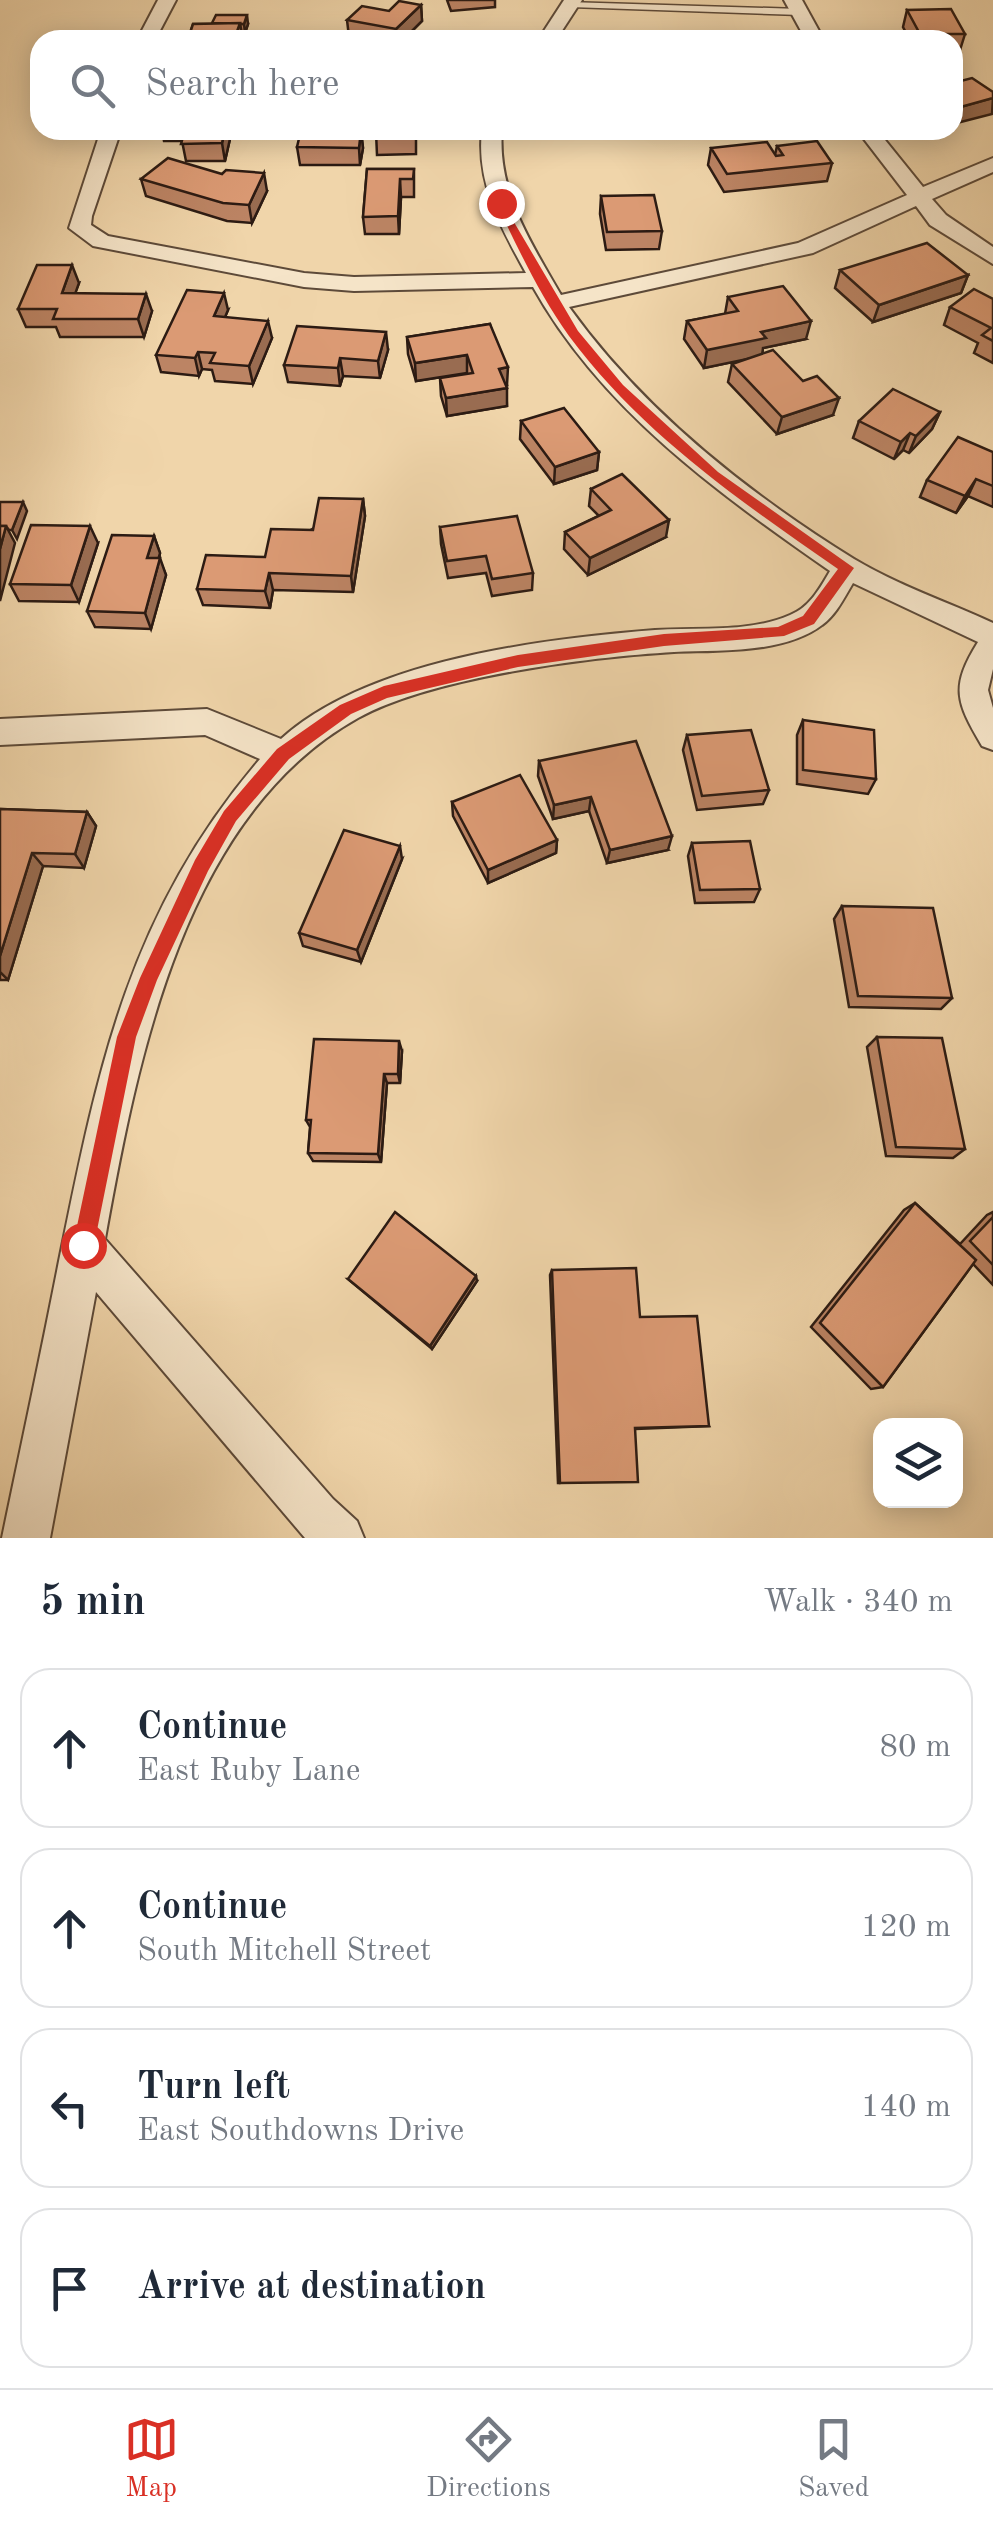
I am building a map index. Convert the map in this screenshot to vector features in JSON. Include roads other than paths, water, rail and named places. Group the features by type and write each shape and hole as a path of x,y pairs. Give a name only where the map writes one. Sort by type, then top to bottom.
{"street":[{"path":"152,30 168,0"},
{"path":"553,30 571,2"},
{"path":"797,6 810,30"},
{"path":"108,140 88,191 80,228 118,247 182,255 304,280 354,284 539,280"},
{"path":"491,140 490,167 495,186 539,280 594,361 677,445 746,500 847,568 993,639 972,676 970,693 993,738"},
{"path":"875,140 918,197 958,237 993,257"},
{"path":"555,303 805,248 993,164"},
{"path":"26,1538 127,1037 187,894 230,816 283,754 346,710 384,692 518,661 664,640 779,632 808,620 847,568"},
{"path":"0,732 206,722 283,754"},
{"path":"83,1245 316,1516 340,1538"}],"lane":[{"path":"571,2 797,6"}]}
